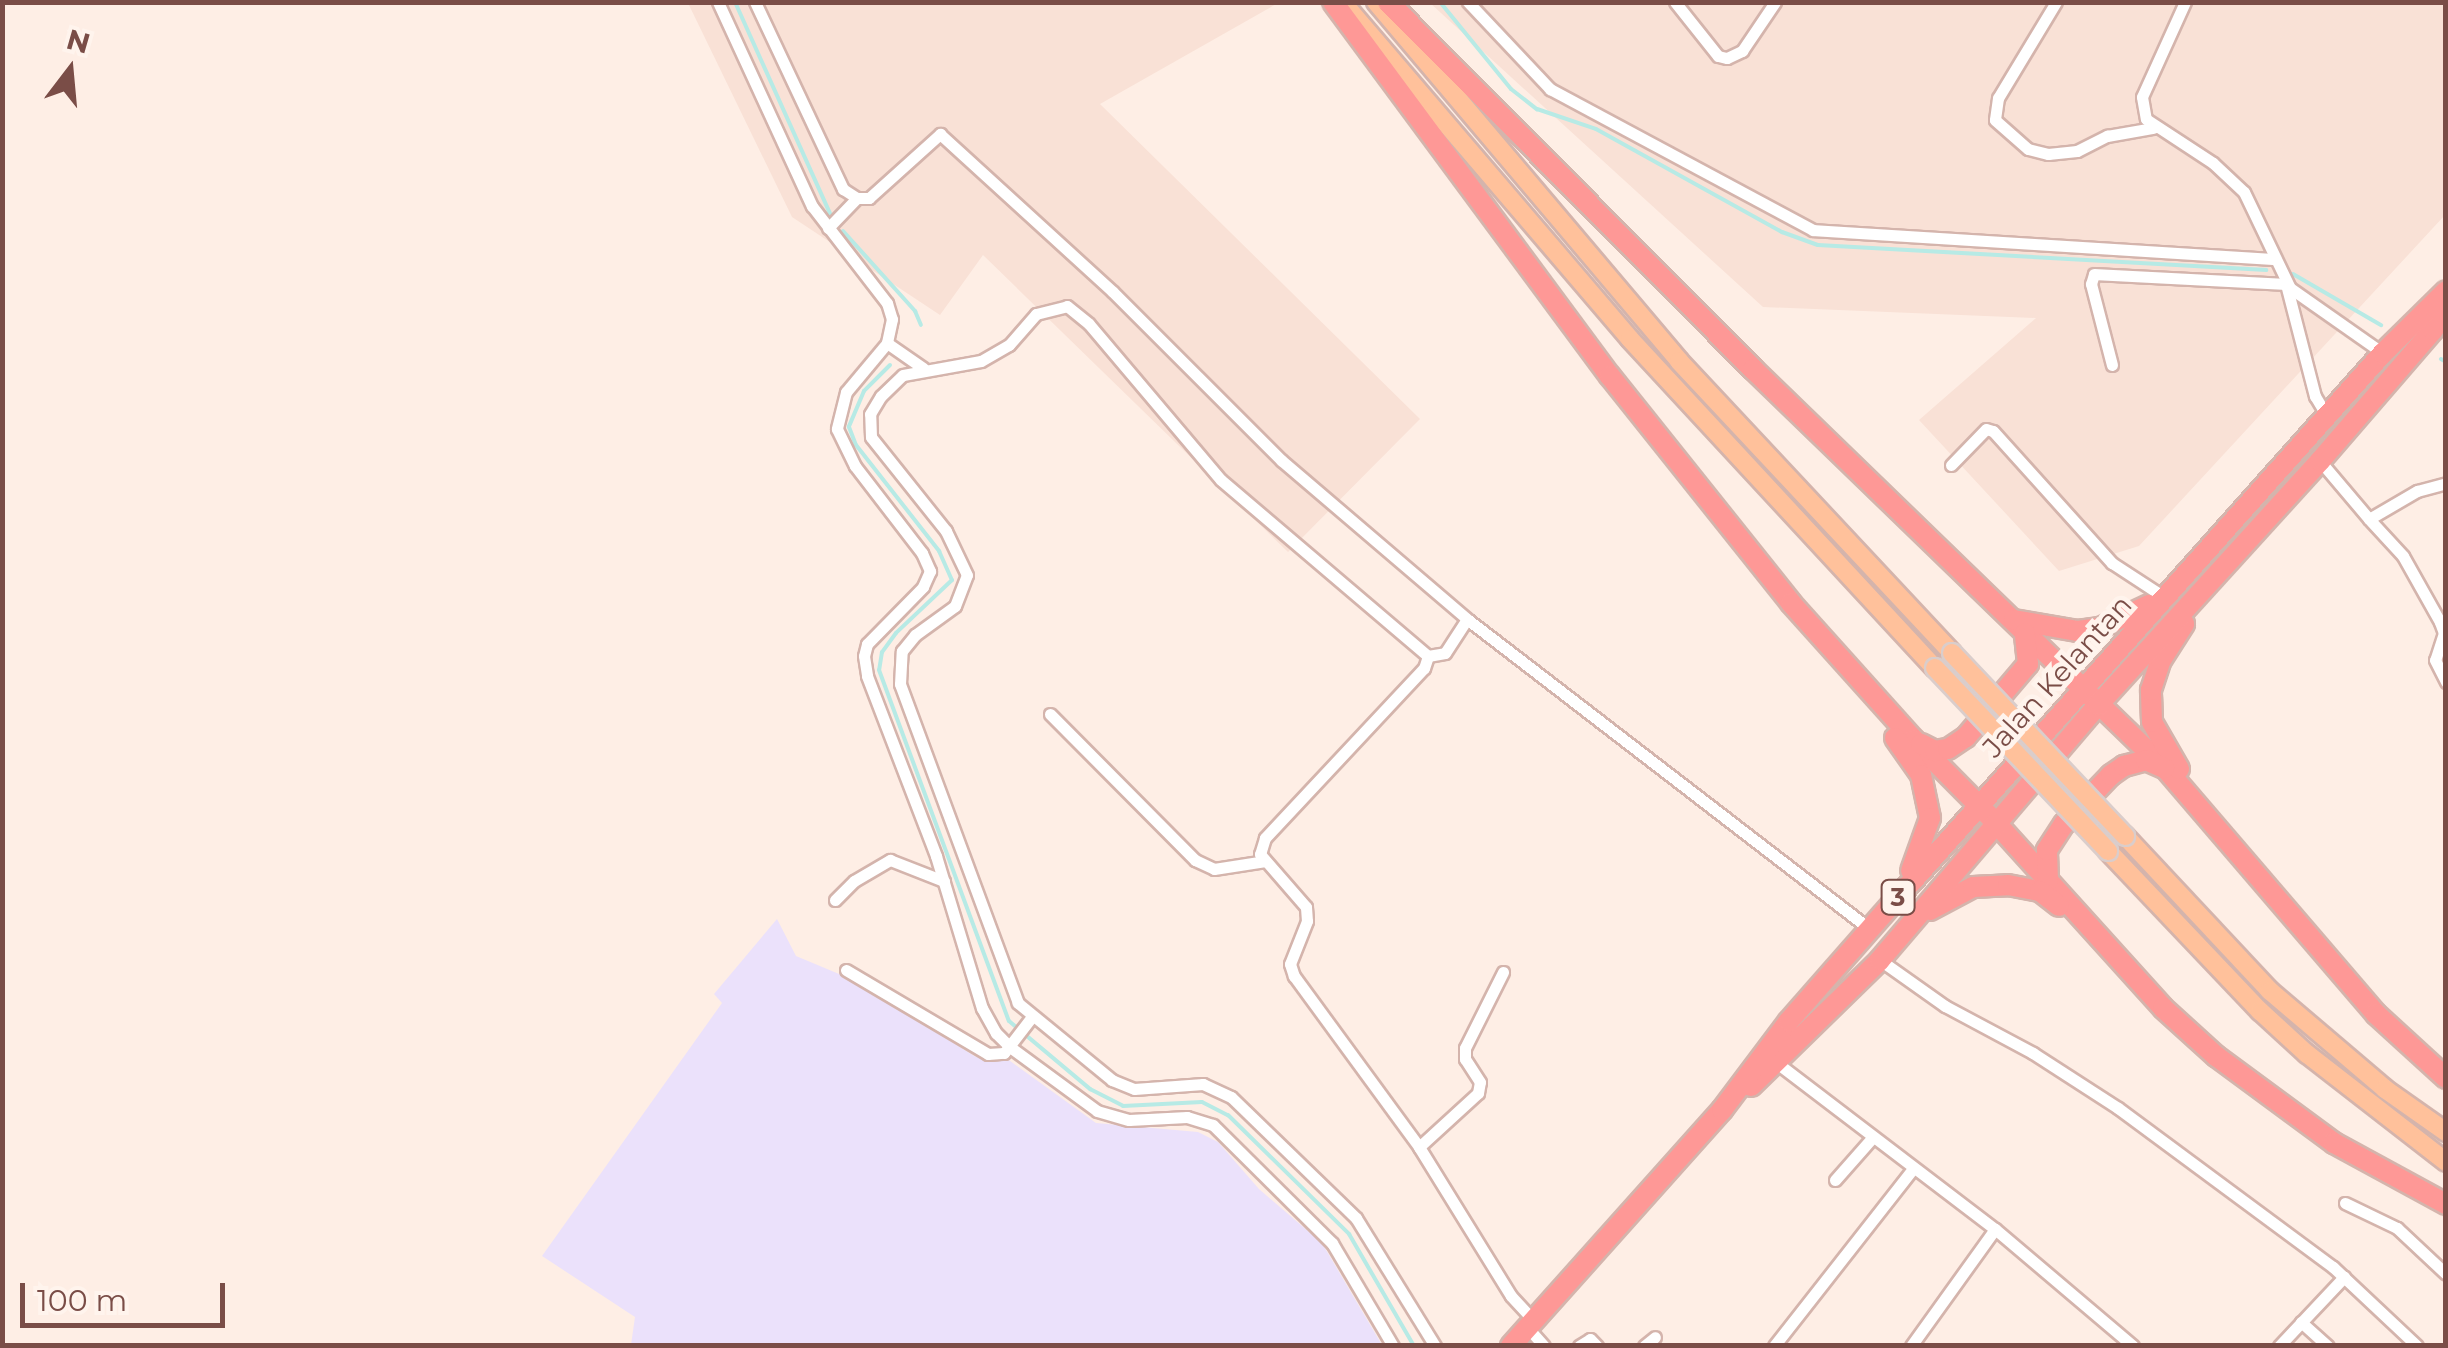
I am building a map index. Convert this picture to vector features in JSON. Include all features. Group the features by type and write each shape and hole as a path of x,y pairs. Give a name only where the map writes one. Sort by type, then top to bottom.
{"highway":[{"path":"1333,2 1610,376 1830,650 1996,823 2163,1008 2268,1096 2334,1143 2446,1204"},
{"path":"1388,2 1738,355 2166,768 2376,1014 2446,1078"},
{"name":"Jalan Kelantan","path":"1511,1346 1722,1110 1788,1022 1979,805 2384,353 2446,292"},
{"name":"Jalan Kelantan","path":"1722,1110 1778,1063 1880,960 2098,705 2320,460 2446,310"},
{"path":"2203,808 2152,722 2151,690 2160,660 2211,580"},
{"path":"2018,626 2100,628 2164,597"},
{"path":"1914,740 1935,751 1948,749 1966,737 2028,664 2018,626"},
{"path":"1830,650 1858,694 1921,774 1930,818 1921,850 1899,896"},
{"path":"2048,881 2048,850 2064,824 2111,775 2124,766 2146,760 2166,768"},
{"path":"1895,943 1936,905 1973,887 2008,884 2040,891 2110,950"}],"main road":[{"path":"1343,2 1630,339 2260,1012 2307,1054 2446,1162"},
{"path":"1376,2 1679,362 2270,991 2385,1089 2446,1132"}],"street":[{"path":"718,2 812,206 887,303 892,318 887,343 846,392 837,429 855,466 922,553 930,571 923,587 867,644 864,656 944,880 982,1008 996,1034 1096,1111 1129,1120 1187,1117 1213,1125 1332,1243 1393,1346"},
{"path":"754,2 838,180 858,198 869,198 880,190 940,134 1114,292 1280,460 1465,623 1871,930"},
{"path":"1468,2 1550,89 1812,230 2275,259"},
{"path":"1675,2 1718,56 1727,58 1742,51 1775,2"},
{"path":"2056,2 1998,98 1995,120 2028,149 2048,154 2077,152 2107,136 2154,128"},
{"path":"2185,2 2142,98 2142,110 2154,128 2213,163 2244,192 2286,284 2315,396 2327,416"},
{"path":"828,228 858,198"},
{"path":"2112,365 2091,284 2094,274 2286,284 2384,353"},
{"path":"1428,656 1221,480 1089,324 1066,306 1036,314 1009,345 981,362 923,368 903,375 881,396 868,425 872,437 946,532 967,575 955,606 915,635 902,651 900,684 1018,1004 1029,1021 1112,1080 1134,1089 1203,1084 1216,1086 1231,1097 1356,1218 1435,1346"},
{"path":"887,343 923,368"},
{"path":"1951,466 1986,430 1994,432 2112,563 2164,597"},
{"path":"2320,460 2403,556 2444,633 2436,660 2446,682"},
{"path":"2370,519 2417,491 2446,484"},
{"path":"1428,656 1445,653 1465,623"},
{"path":"1428,656 1424,668 1260,849 1265,861 1306,907 1306,921 1290,964 1294,976 1419,1147 1544,1346"},
{"path":"1050,714 1195,860 1214,869 1265,861"},
{"path":"834,900 854,881 890,860 944,880"},
{"path":"1880,960 1945,1006 2033,1053 2118,1108 2344,1277 2417,1346"},
{"path":"846,970 988,1054 1004,1053 1029,1021"},
{"path":"1419,1147 1478,1093 1480,1082 1465,1059 1465,1048 1503,972"},
{"path":"1778,1063 1994,1230 2133,1346"},
{"path":"1835,1180 1872,1138"},
{"path":"1774,1346 1912,1170"},
{"path":"2345,1203 2398,1228 2446,1274"},
{"path":"1911,1346 1994,1230"},
{"path":"2280,1346 2344,1277"},
{"path":"2302,1322 2328,1346"},
{"path":"1580,1346 1590,1340 1598,1346"}],"shaded area":[{"path":"688,3 1278,3 1100,104 1420,419 1288,552 983,255 940,315 792,217"},
{"path":"1430,3 2445,3 2445,215 2139,546 2059,571 1919,420 2036,318 1763,307"},
{"path":"777,919 796,956 851,979 976,1057 1006,1058 1096,1123 1198,1132 1218,1142 1259,1189 1322,1243 1382,1345 631,1345 635,1317 542,1256 722,1003 714,994"}],"waterway":[{"path":"735,2 831,216"},
{"path":"1440,2 1511,89 1537,109 1596,129 1782,232 1818,245 2266,270"},
{"path":"843,231 915,311 921,325"},
{"path":"2293,274 2381,325"},
{"path":"2441,359 2446,362"},
{"path":"890,365 864,391 849,427 856,445 939,551 952,580 896,633 882,652 879,670 1009,1021 1090,1089 1123,1106 1202,1102 1228,1115 1349,1234 1414,1346"}]}
